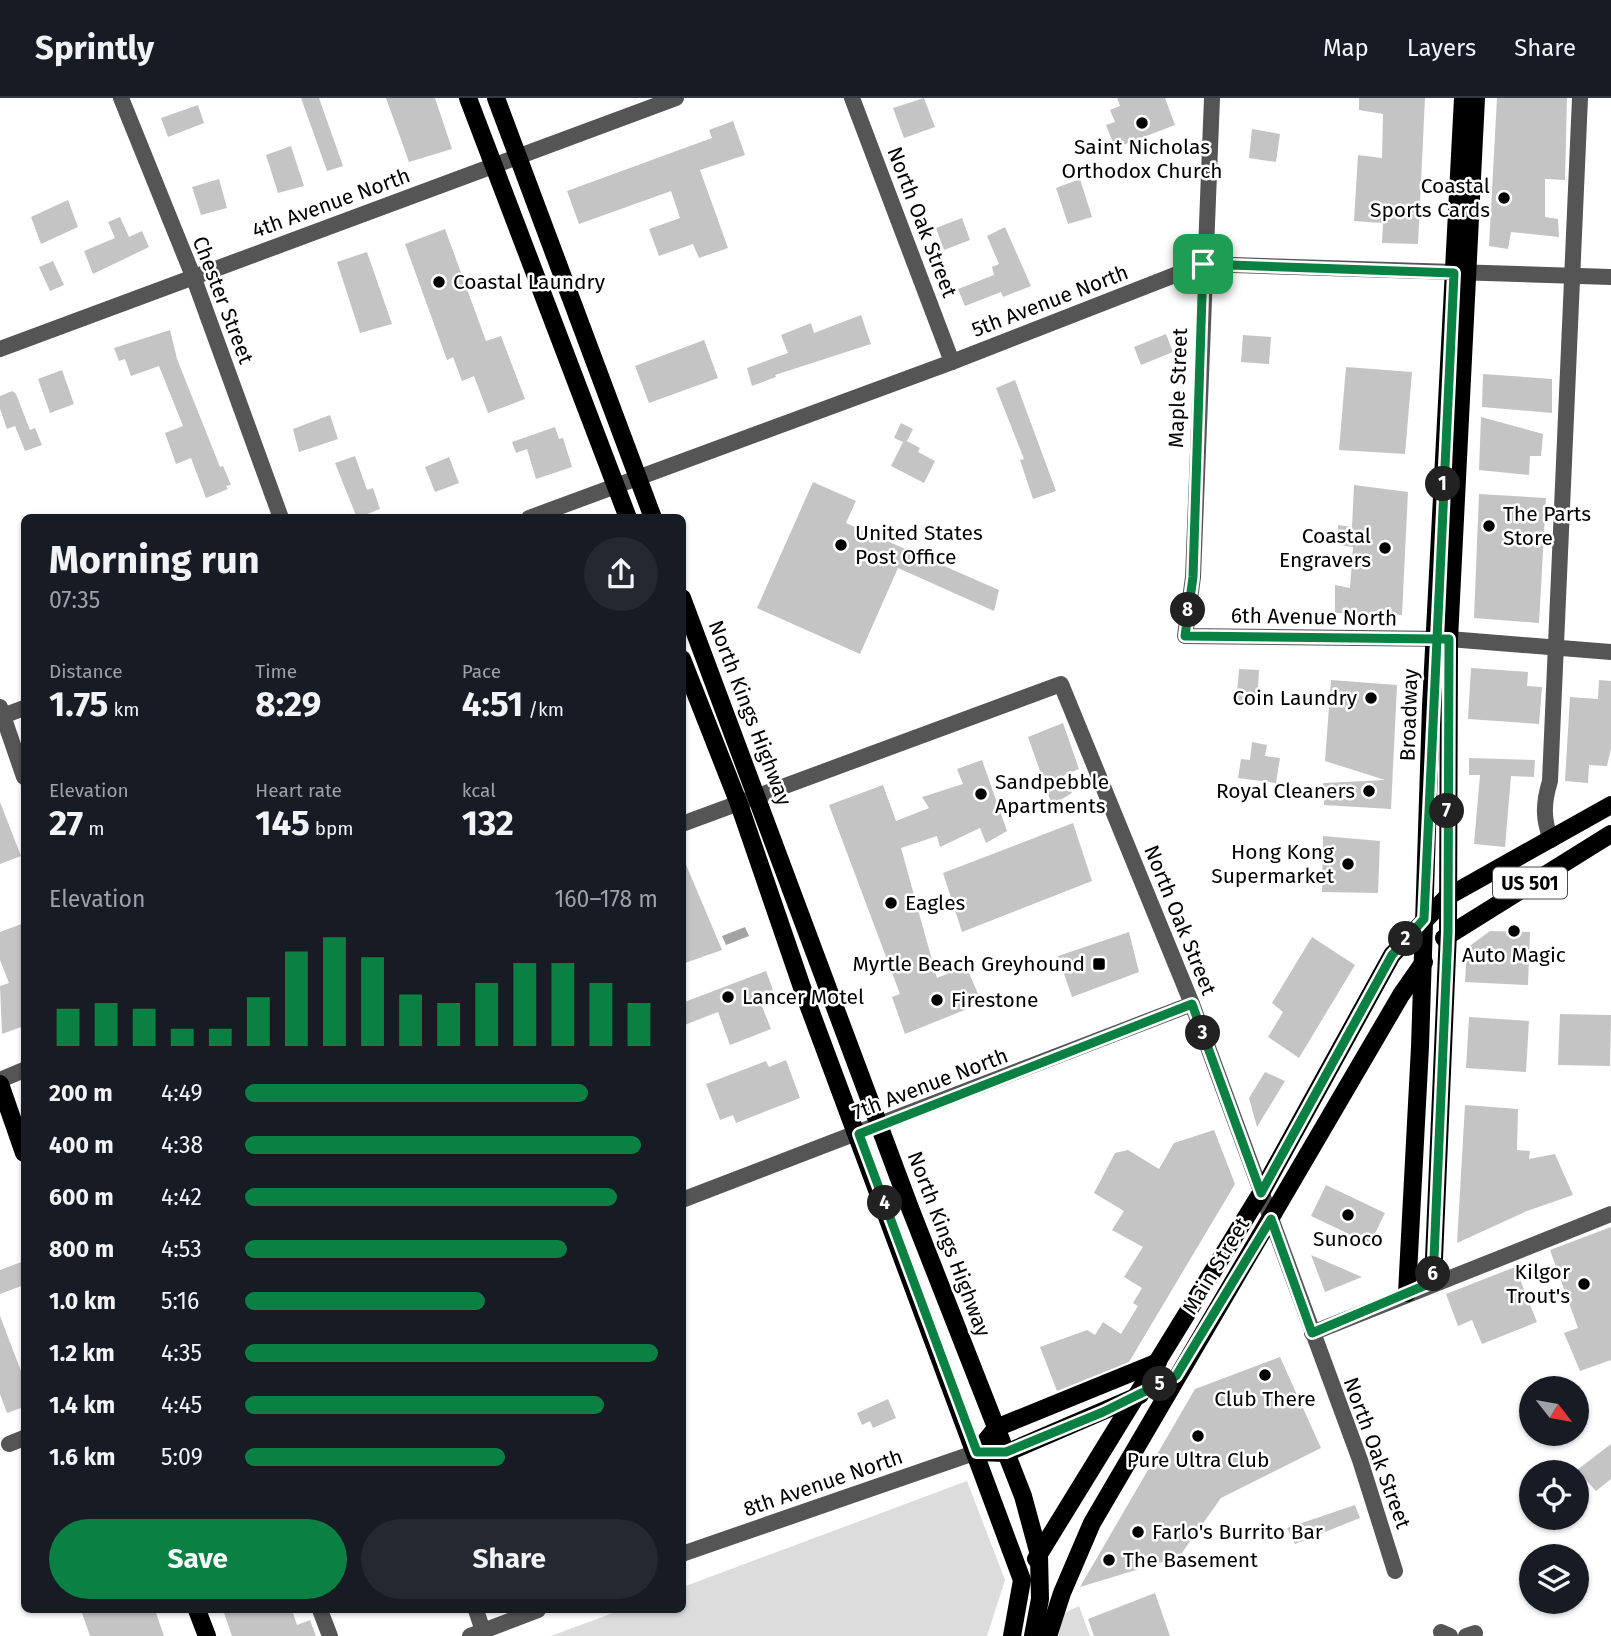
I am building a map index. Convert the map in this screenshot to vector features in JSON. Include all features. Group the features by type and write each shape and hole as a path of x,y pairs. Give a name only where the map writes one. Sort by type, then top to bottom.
{"main road":[{"path":"468,98 626,514"},
{"path":"496,98 651,514"},
{"name":"Broadway","path":"1407,1293 1424,919 1442,639 1460,273 1463,98"},
{"name":"Broadway","path":"1460,273 1476,98"},
{"name":"North Kings Highway","path":"686,609 879,1126 1023,1496 1039,1555 1040,1599 1033,1636"},
{"name":"Broadway","path":"1433,1282 1448,932 1442,639"},
{"name":"North Kings Highway","path":"686,669 739,804 806,999 859,1134 1022,1580 1012,1636"},
{"name":"US 501","path":"1447,897 1611,805"},
{"name":"US 501","path":"1448,932 1611,834"},
{"name":"Main Street","path":"1022,1580 1139,1395 1261,1193 1392,955 1447,897"},
{"name":"Main Street","path":"1048,1636 1062,1593 1092,1523 1409,981 1448,932"},
{"path":"0,1082 21,1144"},
{"path":"977,1452 996,1429 1158,1362"},
{"path":"977,1452 1006,1452 1139,1395 1176,1376"},
{"path":"198,1613 207,1636"}],"street":[{"name":"Chester Street","path":"121,98 193,276 280,514"},
{"name":"4th Avenue North","path":"0,349 676,98"},
{"name":"North Oak Street","path":"852,98 952,362"},
{"name":"Maple Street","path":"1185,636 1193,577 1203,264 1212,98"},
{"path":"1551,840 1544,822 1544,801 1550,781 1570,276 1580,98"},
{"name":"5th Avenue North","path":"539,514 952,362 1203,264 1611,277"},
{"name":"6th Avenue North","path":"1185,636 1442,639 1611,652"},
{"name":"North Oak Street","path":"757,797 1061,684 1192,1004 1360,1460 1395,1571"},
{"path":"21,709 1,713 21,768"},
{"path":"686,823 757,797"},
{"name":"7th Avenue North","path":"686,1199 1192,1004"},
{"path":"0,1082 21,1072"},
{"path":"1312,1333 1433,1282 1611,1214"},
{"name":"8th Avenue North","path":"686,1553 977,1452"},
{"path":"321,1613 330,1636"},
{"path":"476,1613 477,1634 530,1613"}],"shaded area":[{"path":"745,927 749,936 726,945 722,936"},
{"path":"967,1481 1005,1580 987,1636 551,1636 613,1613 686,1613 686,1586"},
{"path":"1079,1606 1090,1636 1048,1636 1054,1618"}],"building":[{"path":"301,98 319,98 343,166 327,171"},
{"path":"386,98 435,98 452,149 409,162"},
{"path":"924,98 935,127 904,138 893,108"},
{"name":"Saint Nicholas Orthodox Church","path":"1117,98 1165,98 1175,125 1115,148 1106,125 1115,122 1110,110 1120,106"},
{"path":"1359,98 1425,98 1418,244 1382,243 1383,223 1354,221 1358,155 1382,158 1383,114 1359,110"},
{"path":"1497,98 1567,98 1565,180 1545,179 1545,217 1558,219 1559,237 1511,232 1508,249 1489,246"},
{"path":"198,105 204,123 168,137 161,118"},
{"path":"733,121 745,155 700,170 728,248 699,258 693,244 659,256 649,229 680,218 671,191 579,224 567,191 712,138 709,130"},
{"path":"1252,129 1280,134 1276,162 1249,158"},
{"path":"291,146 304,186 278,193 266,155"},
{"path":"219,179 227,208 201,215 192,187"},
{"path":"1080,179 1092,217 1068,224 1056,188"},
{"path":"68,200 78,227 41,244 31,217"},
{"path":"120,217 129,237 142,231 149,247 93,274 84,251 115,238 108,222"},
{"path":"962,218 970,240 944,250 936,228"},
{"path":"1005,227 1031,286 1003,297 1001,292 965,306 958,289 994,275 992,267 999,264 987,236"},
{"path":"445,229 486,341 501,336 525,399 488,413 474,376 462,381 453,357 447,360 405,244"},
{"path":"367,252 392,324 360,333 337,262"},
{"path":"53,261 64,285 50,291 39,267"},
{"path":"861,315 871,344 775,375 776,377 752,386 747,368 788,353 781,335 811,323 814,333"},
{"path":"170,330 177,359 220,467 223,466 231,485 226,486 228,489 206,498 191,458 176,464 165,433 183,426 159,366 131,376 125,359 119,361 114,348"},
{"path":"1166,334 1173,352 1141,365 1134,347"},
{"path":"1243,335 1271,337 1269,364 1241,362"},
{"path":"704,340 718,378 649,403 635,366"},
{"path":"1346,367 1412,372 1405,454 1339,450"},
{"path":"62,370 74,404 50,413 38,379"},
{"path":"1483,374 1552,379 1552,413 1482,407"},
{"path":"1015,380 1056,491 1033,499 1020,460 1024,459 996,388"},
{"path":"12,391 16,394 30,430 35,428 42,445 25,451 15,426 7,429 0,409 0,396"},
{"path":"330,415 338,439 299,452 293,429"},
{"path":"1481,417 1543,434 1541,456 1530,456 1529,475 1479,470"},
{"path":"901,423 913,429 907,441 920,448 918,452 935,461 924,483 891,466 903,442 894,438"},
{"path":"555,427 559,439 563,438 572,467 536,479 527,449 516,453 512,442"},
{"path":"355,456 367,490 373,488 380,509 367,514 355,514 335,463"},
{"path":"449,457 459,483 435,492 425,467"},
{"name":"United States Post Office","path":"813,482 856,501 846,523 999,590 994,611 898,568 860,654 757,608"},
{"path":"1354,485 1408,492 1402,615 1335,613 1335,585 1350,588 1353,547 1339,545 1338,525 1352,527"},
{"path":"1479,494 1546,498 1539,623 1474,618"},
{"path":"1471,668 1528,672 1527,686 1542,687 1539,724 1468,719"},
{"path":"1239,669 1259,670 1257,706 1236,705"},
{"path":"1331,680 1397,685 1391,809 1324,805 1323,783 1385,780 1325,761"},
{"path":"1599,680 1611,681 1611,748 1607,766 1589,765 1588,783 1565,781 1570,697 1598,699"},
{"path":"1063,723 1079,769 1064,775 1072,793 1052,805 1028,737"},
{"path":"1252,742 1267,745 1265,756 1280,758 1276,783 1238,778 1241,759 1250,760"},
{"path":"1469,758 1535,760 1534,777 1511,776 1505,847 1474,844 1480,775 1469,775"},
{"name":"Eagles","path":"982,760 1007,831 986,843 980,828 940,847 937,836 901,848 937,978 966,966 982,1003 905,1034 892,997 900,994 829,805 883,785 896,821 929,808 922,797 963,784 957,769"},
{"path":"0,802 21,856 0,864"},
{"path":"1073,823 1092,881 962,932 943,873"},
{"path":"1323,836 1380,841 1378,893 1322,892"},
{"path":"686,864 722,950 686,963"},
{"path":"21,924 21,1027 2,1034 0,986 9,983 0,960 0,932"},
{"path":"1490,931 1530,932 1528,985 1465,982 1467,948"},
{"name":"Myrtle Beach Greyhound","path":"1129,932 1139,972 1072,997 1058,956"},
{"path":"1312,937 1355,965 1299,1058 1268,1037 1283,1012 1272,1003"},
{"path":"766,971 773,990 758,996 771,1029 730,1045 718,1012 686,1024 686,1001"},
{"path":"1560,1014 1611,1015 1610,1066 1558,1065"},
{"path":"1469,1017 1529,1021 1526,1072 1466,1068"},
{"path":"786,1060 800,1098 736,1123 733,1115 720,1120 706,1084 766,1061 769,1067"},
{"path":"1265,1072 1285,1081 1257,1127 1249,1098"},
{"path":"1465,1105 1518,1109 1517,1150 1530,1151 1529,1159 1555,1154 1573,1195 1527,1211 1457,1243"},
{"path":"1214,1130 1235,1184 1129,1362 1057,1391 1040,1347 1087,1330 1095,1335 1103,1322 1121,1334 1138,1306 1133,1303 1142,1288 1124,1277 1143,1247 1112,1230 1124,1211 1094,1193 1115,1153 1128,1150 1159,1169 1174,1143"},
{"name":"Sunoco","path":"1326,1185 1385,1213 1370,1244 1311,1216"},
{"path":"1611,1227 1611,1360 1580,1371 1564,1333 1578,1328 1550,1250"},
{"path":"1311,1255 1362,1277 1325,1292"},
{"path":"21,1262 21,1286 0,1294 0,1270"},
{"path":"1515,1267 1537,1322 1482,1344 1472,1320 1458,1326 1446,1294"},
{"path":"0,1316 21,1371 21,1408 7,1413 0,1394"},
{"path":"1280,1357 1321,1448 1221,1498 1179,1557 1080,1587 1195,1389"},
{"path":"888,1399 896,1418 873,1428 870,1421 862,1425 857,1413"},
{"path":"1611,1444 1611,1479 1596,1491 1589,1483 1589,1461"},
{"path":"1355,1505 1360,1518 1295,1544 1287,1528"},
{"path":"1155,1593 1170,1636 1094,1636 1088,1619"},
{"path":"82,1613 156,1613 164,1636 90,1636"},
{"path":"224,1613 293,1613 297,1625 310,1620 316,1636 232,1636"}],"place":[{"name":"Saint Nicholas Orthodox Church","path":"1142,123"},
{"name":"Coastal Sports Cards","path":"1504,198"},
{"name":"Coastal Laundry","path":"439,282"},
{"name":"The Parts Store","path":"1489,526"},
{"name":"United States Post Office","path":"841,545"},
{"name":"Coastal Engravers","path":"1385,548"},
{"name":"Coin Laundry","path":"1371,698"},
{"name":"Royal Cleaners","path":"1369,791"},
{"name":"Sandpebble Apartments","path":"981,794"},
{"name":"Hong Kong Supermarket","path":"1348,864"},
{"name":"Eagles","path":"891,903"},
{"name":"Auto Magic","path":"1514,931"},
{"name":"Myrtle Beach Greyhound","path":"1099,964"},
{"name":"Lancer Motel","path":"728,997"},
{"name":"Firestone","path":"937,1000"},
{"name":"Sunoco","path":"1348,1215"},
{"name":"Kilgor Trout's","path":"1584,1284"},
{"name":"Club There","path":"1265,1375"},
{"name":"Pure Ultra Club","path":"1198,1436"},
{"name":"Farlo's Burrito Bar","path":"1138,1532"},
{"name":"The Basement","path":"1109,1560"}],"route":[{"path":"1203,264 1193,577 1185,636 1325,639 1435,639 1449,639 1446,866 1448,932 1433,1282 1312,1333 1271,1219 1176,1376 1103,1412 1006,1452 977,1452 859,1134 1192,1004 1261,1193 1392,955 1424,919 1435,639 1454,273 1203,264"}]}
